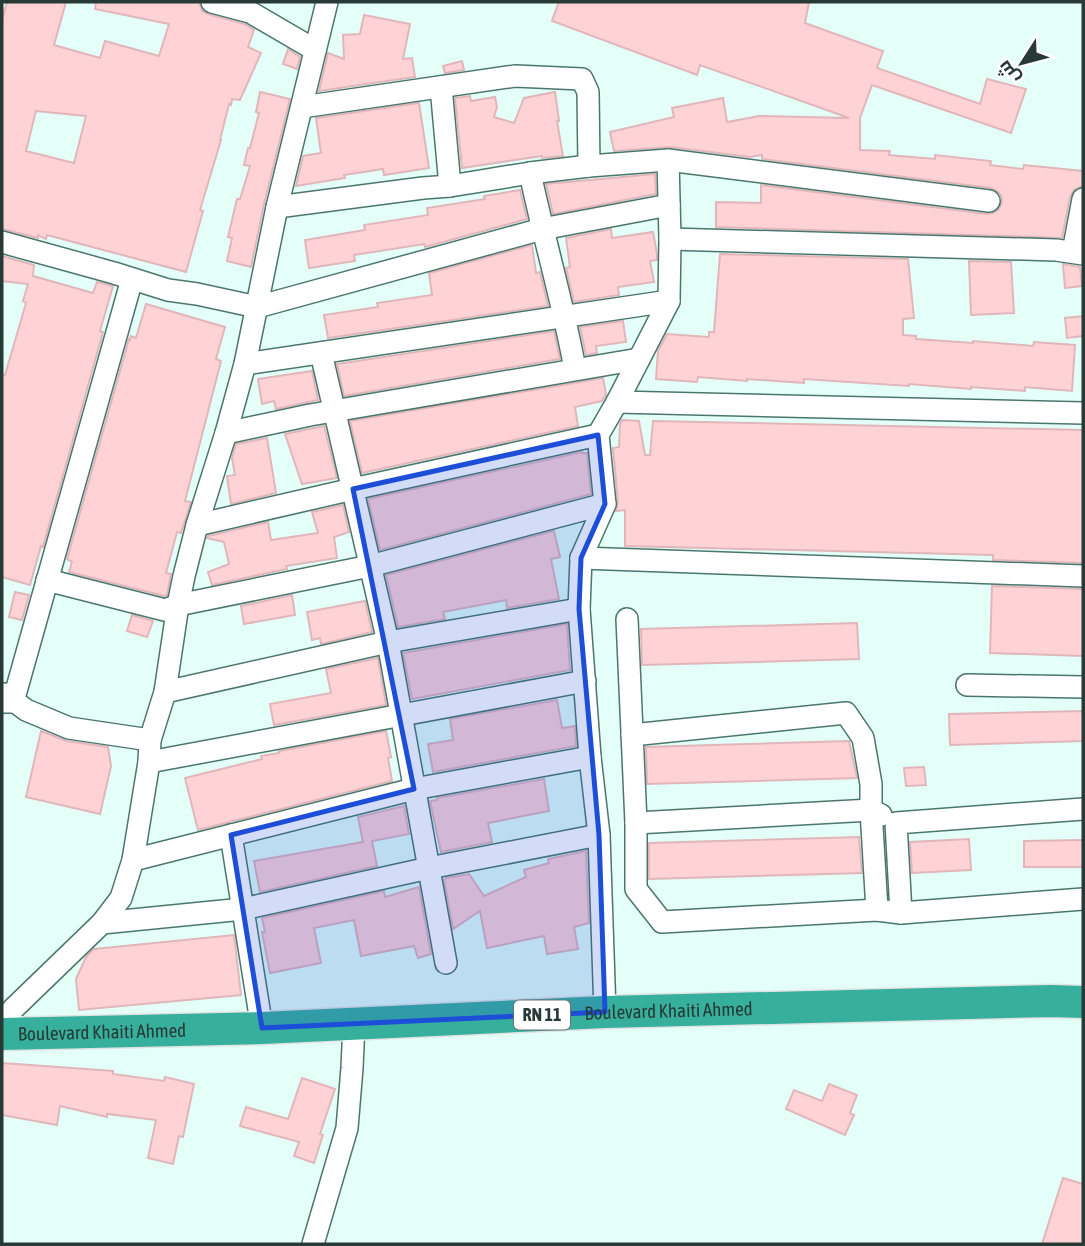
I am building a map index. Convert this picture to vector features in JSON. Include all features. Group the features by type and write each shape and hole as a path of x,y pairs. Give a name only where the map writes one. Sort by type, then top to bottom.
{"highway":[{"name":"Boulevard Khaiti Ahmed","path":"2,1034 262,1028 606,1012 1083,1002"}],"street":[{"path":"212,2 251,7 315,50"},
{"path":"2,1028 13,1009 102,923 121,898 132,860 149,762 150,740 166,692 178,604 197,525 245,364 277,208 327,2"},
{"path":"302,107 514,76 582,79 588,92 589,166"},
{"path":"441,87 450,186"},
{"path":"277,208 530,173 668,160 989,201"},
{"path":"606,1012 599,835 579,609 580,558 605,504 598,435 669,301 668,160"},
{"path":"530,173 575,369"},
{"path":"670,239 1056,250 1078,253 1083,200"},
{"path":"2,242 168,290 257,307 542,229 669,205"},
{"path":"132,279 47,580 6,698 26,710 69,728 150,740"},
{"path":"245,364 669,301"},
{"path":"321,353 388,642 446,963"},
{"path":"226,433 334,411 639,359"},
{"path":"617,402 1083,414"},
{"path":"197,525 598,435"},
{"path":"47,580 165,610 178,604 370,566 605,504"},
{"path":"580,558 1083,576"},
{"path":"166,692 388,642 579,609"},
{"path":"627,619 636,823 636,889 662,922 877,910 901,913 1083,899"},
{"path":"149,762 584,681"},
{"path":"967,685 1083,687"},
{"path":"632,735 846,713 863,737 871,784 877,910"},
{"path":"132,860 414,789 590,757"},
{"path":"636,823 871,810 896,823 1083,809"},
{"path":"896,823 901,913"},
{"path":"231,835 262,1028"},
{"path":"102,923 243,909 429,868 599,835"},
{"path":"313,1244 347,1128 354,1024"}],"highlighted area":[{"path":"598,435 605,504 581,558 579,609 599,835 605,1012 262,1028 231,835 414,789 353,489"}],"building":[{"path":"7,2 66,2 54,45 100,58 105,41 159,56 169,24 95,9 96,2 199,2 202,11 245,24 254,30 248,47 261,53 240,100 232,99 231,105 229,104 186,272 47,235 46,239 38,235 38,238 2,229 2,20","holes":["36,111 86,116 74,163 26,151"]},
{"path":"559,2 809,2 805,23 883,51 877,68 980,104 987,79 1026,89 1011,133 872,85 860,118 860,150 890,151 889,155 935,159 935,155 991,161 990,165 1023,169 1024,165 1083,171 1083,186 1074,190 1070,197 1062,238 716,227 716,202 761,203 761,185 987,214 999,209 1002,202 1001,195 991,188 762,159 762,155 750,157 670,147 614,151 610,132 674,117 672,108 723,98 727,122 759,116 849,118 700,65 697,75 552,21"},
{"path":"364,15 410,24 403,59 412,58 415,77 319,91 328,53 344,59 343,35 360,34"},
{"path":"288,49 300,57 297,69 283,64"},
{"path":"462,61 464,70 445,73 443,66"},
{"path":"260,92 290,99 251,267 227,261 232,238 228,237 237,199 240,199 250,166 244,165 259,113 256,112"},
{"path":"555,92 563,156 542,156 462,168 455,98 470,96 471,101 495,97 497,107 494,117 514,123 524,98"},
{"path":"419,103 429,168 384,175 383,169 296,186 303,156 321,153 316,118"},
{"path":"655,174 656,194 553,214 546,184"},
{"path":"520,190 527,219 425,247 424,244 354,255 355,261 309,268 305,240 365,230 364,225 428,215 427,208 485,199 484,196"},
{"path":"611,229 612,238 653,232 657,260 650,261 654,282 618,287 619,295 574,302 566,268 570,267 566,238"},
{"path":"532,245 536,273 540,272 548,306 328,338 324,315 378,307 377,303 432,295 429,273"},
{"path":"720,254 908,259 914,318 903,319 903,335 916,336 916,339 973,343 1033,346 1034,342 1075,345 1072,391 1025,387 1025,391 971,389 804,379 804,383 698,377 697,382 656,379 658,351 667,334 709,337 709,332 714,332"},
{"path":"2,256 34,265 33,276 93,293 97,282 113,286 100,331 103,332 30,585 2,577 2,375 5,375 26,303 23,301 28,284 2,281"},
{"path":"969,261 1011,262 1014,313 971,315"},
{"path":"1063,264 1080,267 1082,286 1065,288"},
{"path":"146,304 225,327 216,359 221,361 185,501 191,502 181,533 177,532 166,573 171,574 167,595 164,596 69,572 72,562 67,559 129,339 131,336 136,338"},
{"path":"1083,316 1083,336 1067,338 1065,318"},
{"path":"623,321 626,342 596,346 597,353 586,355 580,327"},
{"path":"554,331 560,359 344,396 337,364"},
{"path":"312,371 318,400 276,409 274,401 262,404 258,379"},
{"path":"603,378 606,394 602,401 575,407 578,426 362,473 350,421"},
{"path":"622,420 639,421 645,455 650,455 653,421 1083,430 1083,563 993,560 993,555 625,546 625,510 616,511 618,503 613,448 619,447"},
{"path":"324,426 337,478 302,484 285,434"},
{"path":"267,438 276,493 231,504 227,476 235,475 232,458 236,444"},
{"path":"587,453 591,494 380,550 368,499"},
{"path":"343,505 349,532 334,537 337,558 286,566 287,569 212,585 208,572 229,564 224,542 207,538 208,536 268,522 271,540 318,533 312,512"},
{"path":"554,531 560,557 551,559 559,599 507,608 506,600 443,612 445,619 398,627 386,575"},
{"path":"992,586 1083,589 1083,656 990,653"},
{"path":"15,592 29,595 22,620 9,617"},
{"path":"292,595 295,615 244,624 241,606"},
{"path":"365,601 372,632 321,644 320,638 312,640 307,612"},
{"path":"132,615 153,621 147,637 127,631"},
{"path":"857,623 859,659 642,665 641,629"},
{"path":"567,624 570,670 412,699 403,653"},
{"path":"378,658 386,705 274,725 270,704 331,693 326,669"},
{"path":"557,700 562,728 575,726 576,746 433,772 428,744 453,740 450,719"},
{"path":"1083,711 1083,741 950,745 949,714"},
{"path":"41,731 67,741 108,747 111,766 100,814 26,797"},
{"path":"386,731 392,781 198,830 185,778 262,759 261,756 279,751"},
{"path":"849,741 857,778 647,784 646,747"},
{"path":"924,767 926,785 906,786 904,768"},
{"path":"544,779 549,811 488,823 492,842 441,852 430,801"},
{"path":"404,806 409,834 372,841 377,866 260,892 254,861 363,842 358,817"},
{"path":"859,837 862,873 649,879 649,843"},
{"path":"969,839 971,870 912,873 910,842"},
{"path":"1083,840 1083,867 1024,867 1024,841"},
{"path":"586,851 589,923 574,927 578,949 547,954 544,936 487,948 480,911 453,929 444,880 446,878 469,874 484,896 526,877 524,870 549,863 548,859"},
{"path":"419,887 431,954 418,958 414,946 361,956 354,920 314,928 321,963 270,973 262,918 384,891 385,897"},
{"path":"234,935 241,995 79,1010 76,979 86,957 94,949"},
{"path":"2,1063 113,1071 113,1074 164,1081 165,1077 194,1084 183,1137 179,1136 173,1164 148,1158 156,1120 107,1114 107,1117 60,1106 57,1125 2,1115"},
{"path":"302,1078 335,1089 320,1134 323,1135 314,1163 294,1156 299,1142 240,1126 246,1107 288,1119"},
{"path":"829,1084 857,1095 850,1113 854,1115 845,1135 786,1109 794,1090 822,1101"},
{"path":"1063,1178 1083,1184 1083,1244 1042,1244"}]}
